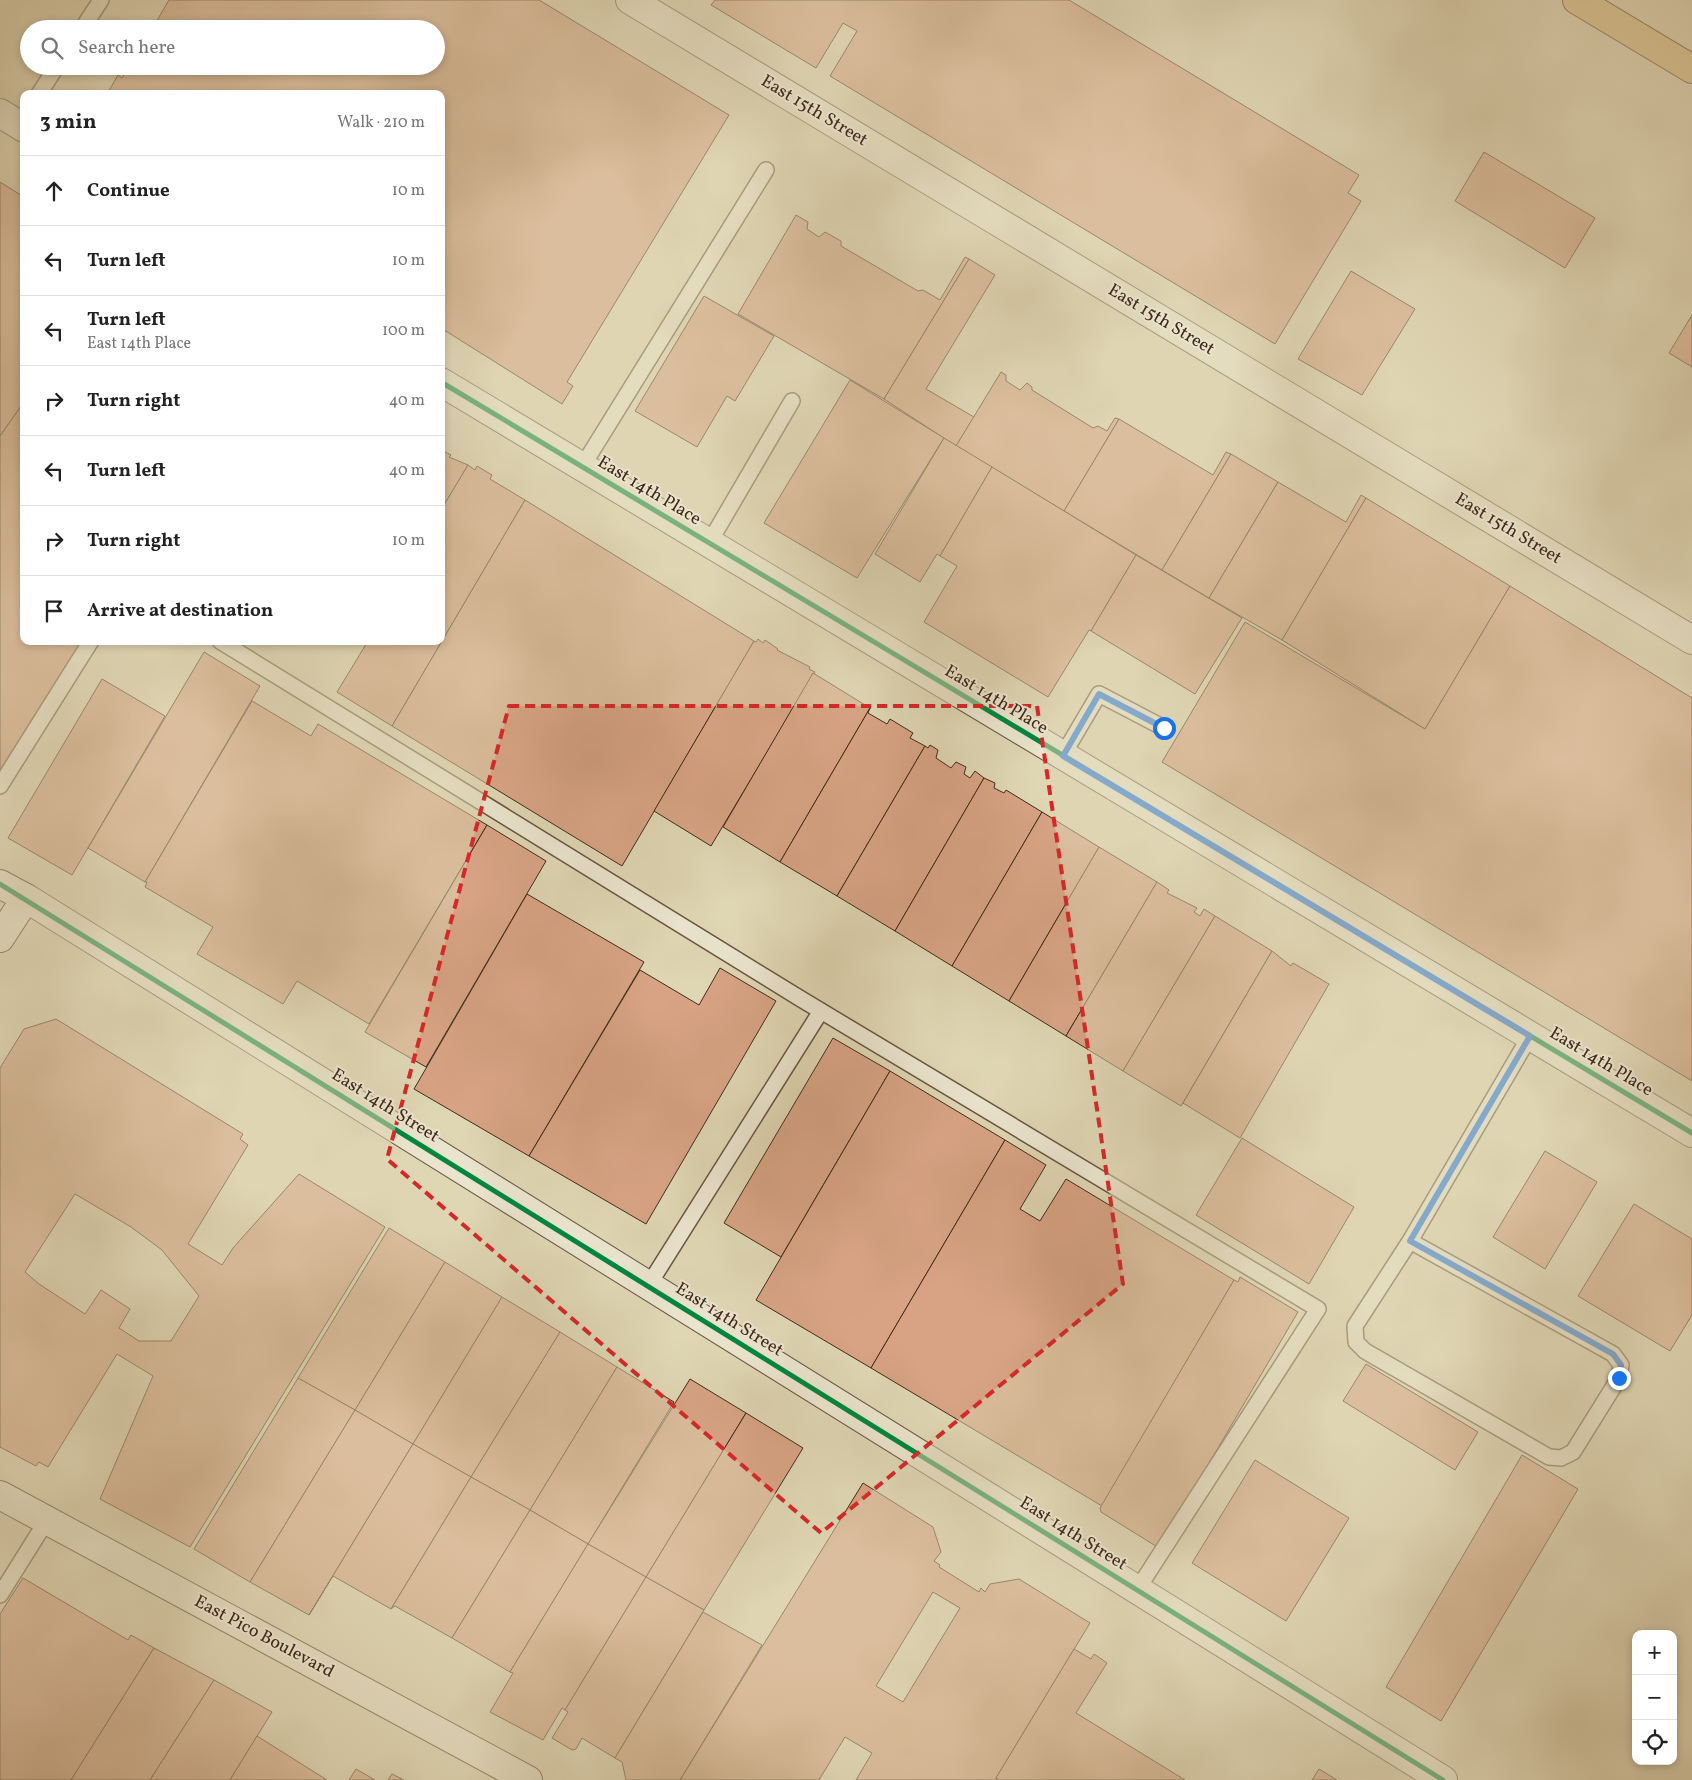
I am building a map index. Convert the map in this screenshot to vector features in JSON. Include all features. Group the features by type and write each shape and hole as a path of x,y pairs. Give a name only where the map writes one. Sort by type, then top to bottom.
{"main road":[{"path":"1577,0 1692,70"}],"street":[{"name":"East 15th Street","path":"630,0 1692,640"},
{"name":"East 14th Place","path":"445,384 1692,1133"},
{"name":"East 14th Street","path":"0,884 26,898 1443,1780"},
{"path":"0,938 26,898"},
{"name":"East Pico Boulevard","path":"0,1495 528,1780"}],"lane":[{"path":"88,20 101,0"},
{"path":"42,90 51,75"},
{"path":"582,467 766,170"},
{"path":"709,543 792,401"},
{"path":"0,786 88,645"},
{"path":"227,645 822,1011 1318,1309 1137,1590"},
{"path":"1063,756 1099,694 1164,728"},
{"path":"648,1286 822,1011"},
{"path":"1410,1241 1613,1354 1621,1365 1619,1378 1573,1452 1561,1458 1549,1457 1365,1351 1356,1342 1355,1326 1410,1241 1530,1036"},
{"path":"0,1595 47,1520"}],"highlighted area":[{"path":"509,706 1037,706 1123,1284 821,1533 387,1159"}],"building":[{"path":"169,0 539,0 729,115 567,382 573,386 562,404 445,331 445,90 109,90 118,75 122,78 124,75 445,75 445,20 157,20"},
{"path":"715,0 1069,0 1359,175 1348,193 1361,201 1275,344 830,76 857,31 843,23 816,68 711,5"},
{"path":"1484,152 1595,218 1565,268 1455,201"},
{"path":"0,182 20,194 20,408 0,436"},
{"path":"796,215 808,222 807,229 819,237 825,232 841,241 841,246 918,291 923,290 940,300 965,257 969,259 884,399 738,314"},
{"path":"969,259 995,275 926,389 974,417 956,446 884,399"},
{"path":"1351,271 1415,309 1362,395 1298,359"},
{"path":"704,296 774,336 735,401 727,396 697,447 635,411"},
{"path":"1692,315 1692,367 1669,353"},
{"path":"1001,372 1006,375 1006,381 1020,390 1027,383 1032,387 1032,390 1093,428 1098,426 1107,431 1115,418 1119,419 1064,511 956,446"},
{"path":"850,380 944,438 857,578 764,523"},
{"path":"20,408 20,645 82,645 0,778 0,436"},
{"path":"1119,419 1213,475 1226,452 1231,454 1162,570 1064,511"},
{"path":"944,438 992,467 940,556 937,554 920,582 875,554"},
{"path":"445,452 451,455 449,457 468,465 445,503"},
{"path":"1231,454 1278,482 1209,598 1162,570"},
{"path":"468,465 475,470 477,466 492,475 490,479 525,500 445,636 445,503"},
{"path":"992,467 1136,555 1091,631 1089,630 1048,697 924,622 957,566 940,556"},
{"path":"1278,482 1346,522 1361,495 1366,498 1282,640 1209,598"},
{"path":"1366,498 1510,586 1425,729 1282,640"},
{"path":"525,500 754,641 622,866 392,726 440,645 445,645 445,636"},
{"path":"1136,555 1242,618 1195,694 1091,631"},
{"path":"1510,586 1692,698 1692,1081 1162,762 1245,622 1425,729"},
{"path":"758,639 763,643 765,640 777,650 810,667 809,669 815,672 711,846 654,811 754,641 756,642"},
{"path":"366,645 440,645 392,726 337,692"},
{"path":"204,652 260,686 145,882 88,848"},
{"path":"813,673 870,708 780,862 723,827"},
{"path":"102,679 165,716 72,875 8,838"},
{"path":"252,701 311,736 318,724 487,825 369,1024 297,981 283,1004 197,954 213,927 145,887 147,882 145,882"},
{"path":"870,708 868,713 887,724 890,719 913,733 910,738 925,746 837,896 780,862"},
{"path":"930,745 938,750 936,758 951,768 956,762 966,767 964,774 970,778 975,771 984,778 895,931 837,896 925,746 928,748"},
{"path":"984,778 995,783 994,788 1004,793 1006,790 1042,812 952,966 895,931"},
{"path":"1042,812 1099,847 1009,1001 952,966"},
{"path":"487,825 546,861 426,1067 365,1032"},
{"path":"1099,847 1157,882 1066,1036 1009,1001"},
{"path":"1157,882 1169,890 1167,893 1197,908 1194,912 1200,916 1204,909 1215,916 1123,1071 1066,1036"},
{"path":"527,894 644,962 529,1156 414,1089"},
{"path":"1215,916 1272,951 1181,1106 1123,1071"},
{"path":"1272,951 1291,966 1293,963 1329,984 1240,1138 1183,1103"},
{"path":"720,968 776,1001 646,1224 529,1156 640,970 699,1005"},
{"path":"56,1019 243,1134 240,1139 248,1145 188,1244 222,1265 233,1248 299,1174 385,1227 190,1547 100,1499 153,1376 117,1354 48,1467 39,1462 36,1466 0,1447 0,1068 24,1029","holes":["75,1194 131,1227 162,1250 199,1296 171,1341 139,1341 119,1328 130,1309 101,1290 85,1314 39,1284 25,1272"]},
{"path":"833,1038 890,1071 781,1257 724,1223"},
{"path":"890,1071 1005,1140 871,1368 756,1300"},
{"path":"1242,1138 1354,1207 1309,1284 1196,1215"},
{"path":"1005,1140 1046,1165 1020,1209 1040,1221 1066,1179 1234,1280 1102,1506 871,1368"},
{"path":"1545,1151 1597,1182 1545,1269 1493,1237"},
{"path":"1634,1204 1692,1239 1692,1315 1670,1351 1578,1296"},
{"path":"389,1228 445,1262 355,1410 298,1378"},
{"path":"445,1262 502,1297 413,1444 355,1410"},
{"path":"1240,1277 1298,1312 1159,1548 1101,1512 1100,1508 1234,1280 1238,1282"},
{"path":"502,1297 560,1332 471,1477 413,1444"},
{"path":"560,1332 617,1367 530,1510 471,1477"},
{"path":"1366,1364 1478,1432 1455,1470 1343,1401"},
{"path":"617,1367 674,1402 588,1544 530,1510"},
{"path":"298,1378 355,1410 250,1582 194,1549"},
{"path":"690,1379 746,1413 646,1577 588,1544"},
{"path":"355,1410 413,1444 309,1615 250,1582"},
{"path":"746,1413 803,1448 704,1610 646,1577"},
{"path":"413,1444 471,1477 391,1609 333,1576 309,1615"},
{"path":"1522,1455 1578,1489 1441,1721 1386,1687"},
{"path":"1255,1460 1349,1518 1286,1621 1192,1563"},
{"path":"471,1477 530,1510 452,1638 395,1606 391,1609"},
{"path":"863,1483 933,1527 941,1552 934,1561 940,1565 939,1567 979,1592 981,1588 985,1592 990,1584 1019,1579 1090,1623 996,1778 999,1780 856,1780 872,1753 845,1737 819,1780 680,1780","holes":["933,1592 960,1608 903,1702 876,1686"]},
{"path":"530,1510 588,1544 510,1672 452,1638"},
{"path":"588,1544 646,1577 565,1710 562,1708 543,1740 490,1712 513,1673 510,1672"},
{"path":"646,1577 704,1610 615,1758 582,1738 576,1749 572,1750 552,1738 568,1712 565,1710"},
{"path":"23,1578 128,1640 131,1635 154,1648 71,1780 0,1780 0,1614"},
{"path":"703,1612 762,1645 680,1780 626,1780 622,1762 615,1758"},
{"path":"154,1648 214,1680 150,1780 71,1780"},
{"path":"1074,1649 1091,1659 1094,1654 1107,1663 1076,1713 1185,1780 999,1780 996,1778"},
{"path":"214,1680 272,1712 230,1780 150,1780"},
{"path":"257,1736 327,1780 230,1780"},
{"path":"356,1769 375,1780 349,1780"},
{"path":"1319,1769 1337,1780 1312,1780"},
{"path":"392,1774 404,1780 388,1780"}],"cycle path":[{"path":"445,384 1692,1133"},
{"path":"0,884 1443,1780"}],"route":[{"path":"1164,728 1099,694 1063,756 1530,1036 1410,1241 1613,1354 1621,1365 1619,1378"}]}
